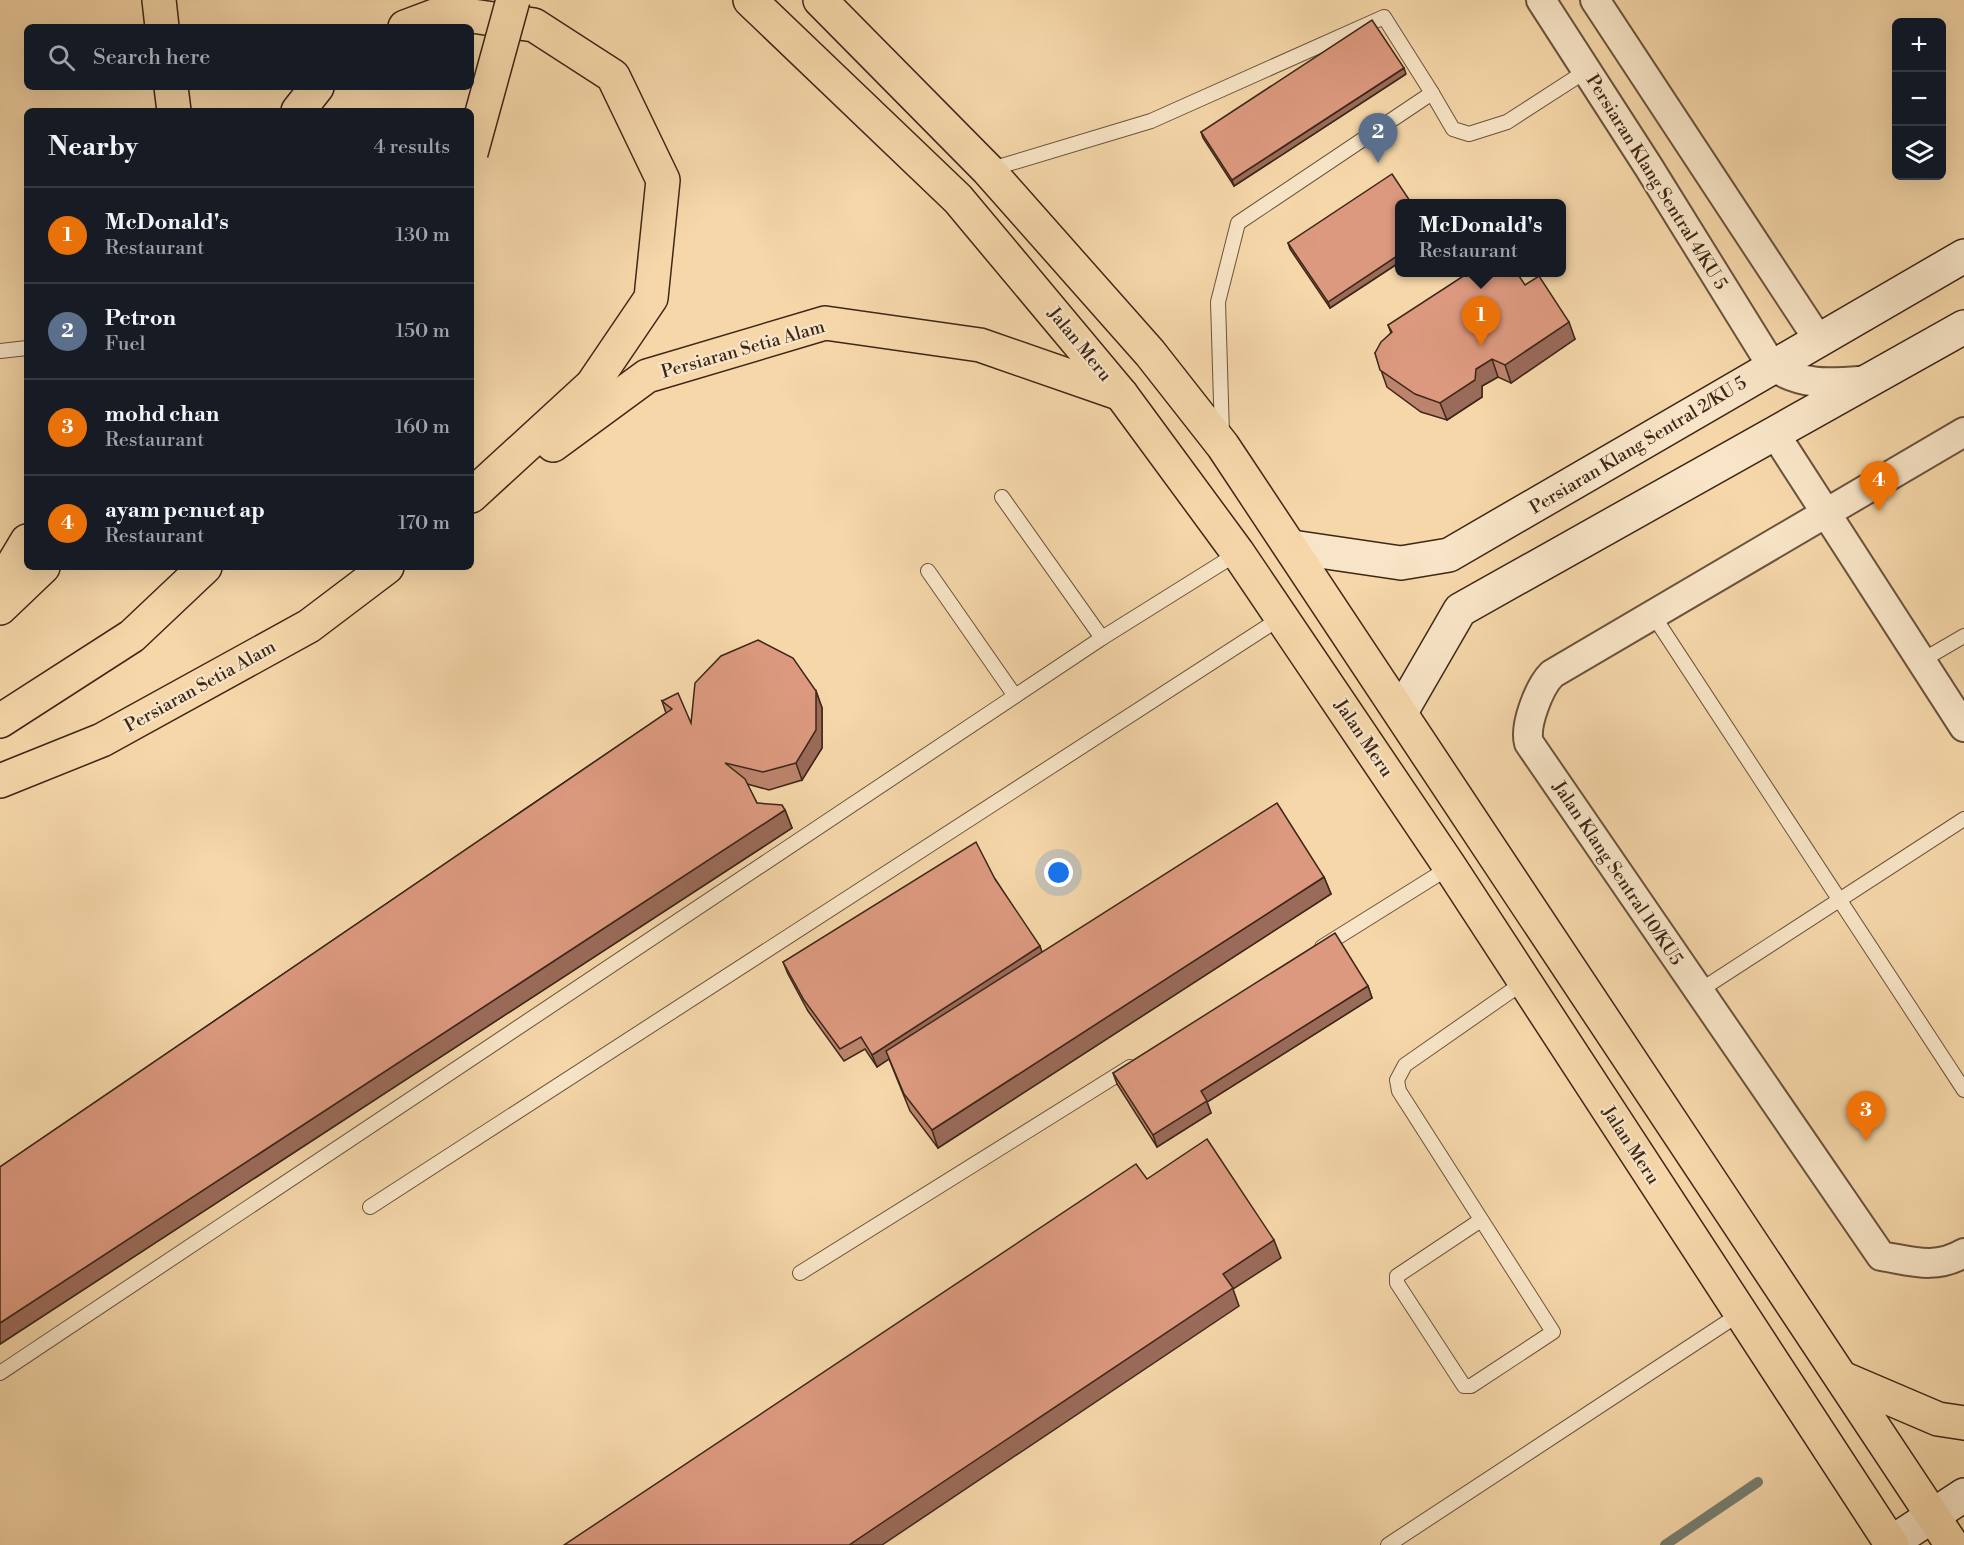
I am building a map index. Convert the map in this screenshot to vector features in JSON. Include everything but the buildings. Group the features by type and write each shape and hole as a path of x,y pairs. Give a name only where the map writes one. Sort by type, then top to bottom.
{"highway":[{"path":"159,0 162,24"},
{"path":"474,142 513,0"},
{"name":"Jalan Meru","path":"750,0 958,199 1121,394 1238,553 1450,867 1891,1544"},
{"path":"820,0 988,170 1150,353 1223,446 1952,1545"},
{"path":"413,24 445,12 534,25 614,76 663,180 651,298 592,385 474,493"},
{"path":"171,90 174,108"},
{"path":"300,108 315,90"},
{"name":"Persiaran Setia Alam","path":"474,503 647,376 825,323 980,345 1121,394"},
{"path":"0,586 24,546"},
{"path":"0,608 40,570"},
{"path":"0,721 132,636 202,570"},
{"name":"Persiaran Setia Alam","path":"0,781 102,740 309,626 383,570"},
{"path":"1842,1378 1938,1419 1964,1422"}],"street":[{"name":"Persiaran Klang Sentral 4/KU 5","path":"1541,0 1772,366"},
{"path":"1595,0 1818,339"},
{"name":"Persiaran Klang Sentral 2/KU 5","path":"1292,547 1401,563 1449,555 1964,256"},
{"path":"1401,712 1460,610 1964,327"},
{"path":"1772,366 1790,378 1811,382 1869,380"},
{"name":"Jalan Klang Sentral 10/KU5","path":"1964,432 1552,674 1542,683 1526,735 1529,743 1881,1256 1935,1264 1949,1262 1964,1253"},
{"path":"1775,434 1964,727"},
{"path":"1891,1544 1964,1495"}],"lane":[{"path":"988,170 1151,121 1383,17 1453,129 1469,134 1508,122 1586,71"},
{"path":"1223,446 1218,303 1238,223 1432,93"},
{"path":"0,351 24,348"},
{"path":"1002,497 1102,638"},
{"path":"0,1373 1102,638 1238,553"},
{"path":"928,571 1015,696"},
{"path":"1653,615 1964,1090"},
{"path":"370,1207 1282,617"},
{"path":"1921,661 1964,636"},
{"path":"1699,991 1964,819"},
{"path":"1308,956 1450,867"},
{"path":"1481,1220 1397,1276 1397,1283 1464,1386 1471,1386 1553,1332 1399,1091 1397,1080 1405,1065 1524,982"},
{"path":"800,1273 1146,1057"},
{"path":"1388,1545 1741,1313"}],"waterway":[{"path":"1665,1545 1758,1482"}],"place":[{"name":"Petron","path":"1378,163"},
{"name":"McDonald's","path":"1481,346"},
{"name":"ayam penuet ap","path":"1879,511"},
{"name":"mohd chan","path":"1866,1141"}]}
